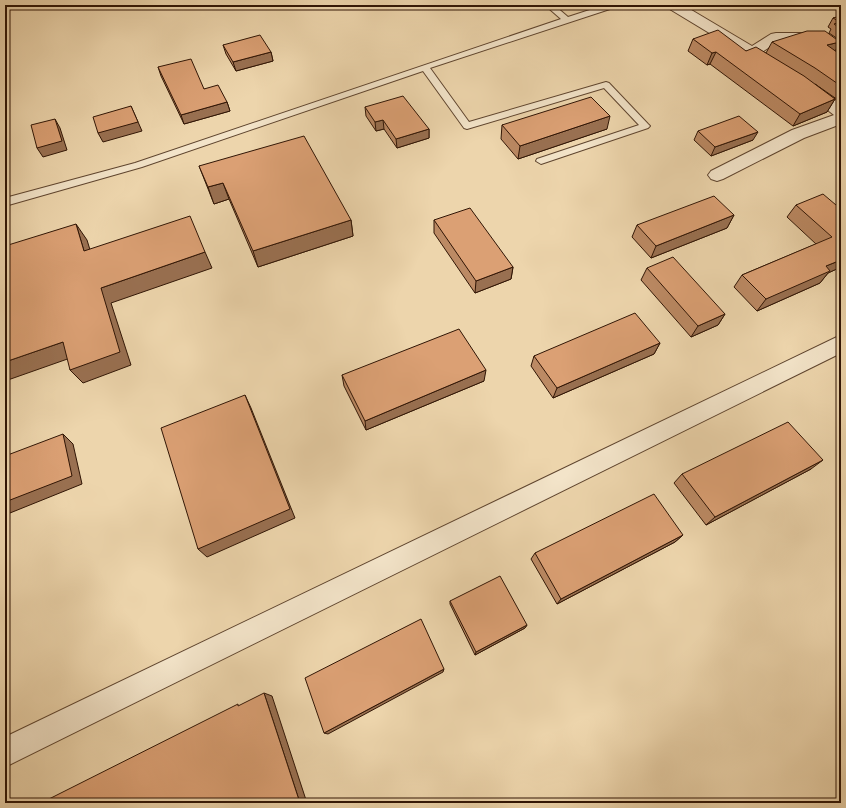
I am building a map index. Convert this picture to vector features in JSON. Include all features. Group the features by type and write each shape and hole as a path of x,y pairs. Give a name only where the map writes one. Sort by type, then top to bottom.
{"street":[{"path":"673,5 783,72"},
{"path":"751,53 776,37 822,37 841,50"},
{"path":"796,80 841,112"},
{"path":"716,175 798,134 841,118"},
{"path":"5,752 841,343"}],"lane":[{"path":"549,5 567,20"},
{"path":"5,202 138,166 613,5"},
{"path":"425,68 467,126 606,85 645,126 541,161"}],"building":[{"path":"841,16 841,29 834,24 840,22 833,18"},
{"path":"718,30 746,51 756,47 804,76 835,99 800,114 716,52 712,53 693,39"},
{"path":"807,31 825,31 840,42 827,45 841,55 841,86 772,42"},
{"path":"260,35 271,52 233,62 223,45"},
{"path":"191,59 204,89 218,85 227,102 181,115 158,67"},
{"path":"403,96 429,129 396,139 383,120 375,122 365,107"},
{"path":"591,97 610,116 520,146 502,125"},
{"path":"131,106 138,122 98,133 93,117"},
{"path":"739,116 758,132 715,147 698,131"},
{"path":"55,119 62,141 37,148 31,125"},
{"path":"304,136 351,220 253,251 223,183 208,187 199,166"},
{"path":"823,194 836,205 841,203 841,260 826,266 830,271 766,299 742,275 832,237 796,205"},
{"path":"714,196 734,215 656,246 637,225"},
{"path":"470,208 513,267 476,281 434,220"},
{"path":"190,216 205,252 101,288 120,352 70,370 63,342 5,362 5,246 76,224 84,251"},
{"path":"673,257 725,314 698,326 647,268"},
{"path":"635,313 660,343 557,388 534,356"},
{"path":"459,329 486,370 365,421 342,375"},
{"path":"245,395 290,509 198,549 161,428"},
{"path":"788,422 823,460 715,517 682,474"},
{"path":"63,434 72,476 5,502 5,456"},
{"path":"654,494 683,535 561,599 535,553"},
{"path":"500,576 527,625 476,652 450,601"},
{"path":"421,619 444,669 324,733 305,678"},
{"path":"264,693 300,803 266,803 265,799 258,803 41,803 238,704 238,706"}]}
